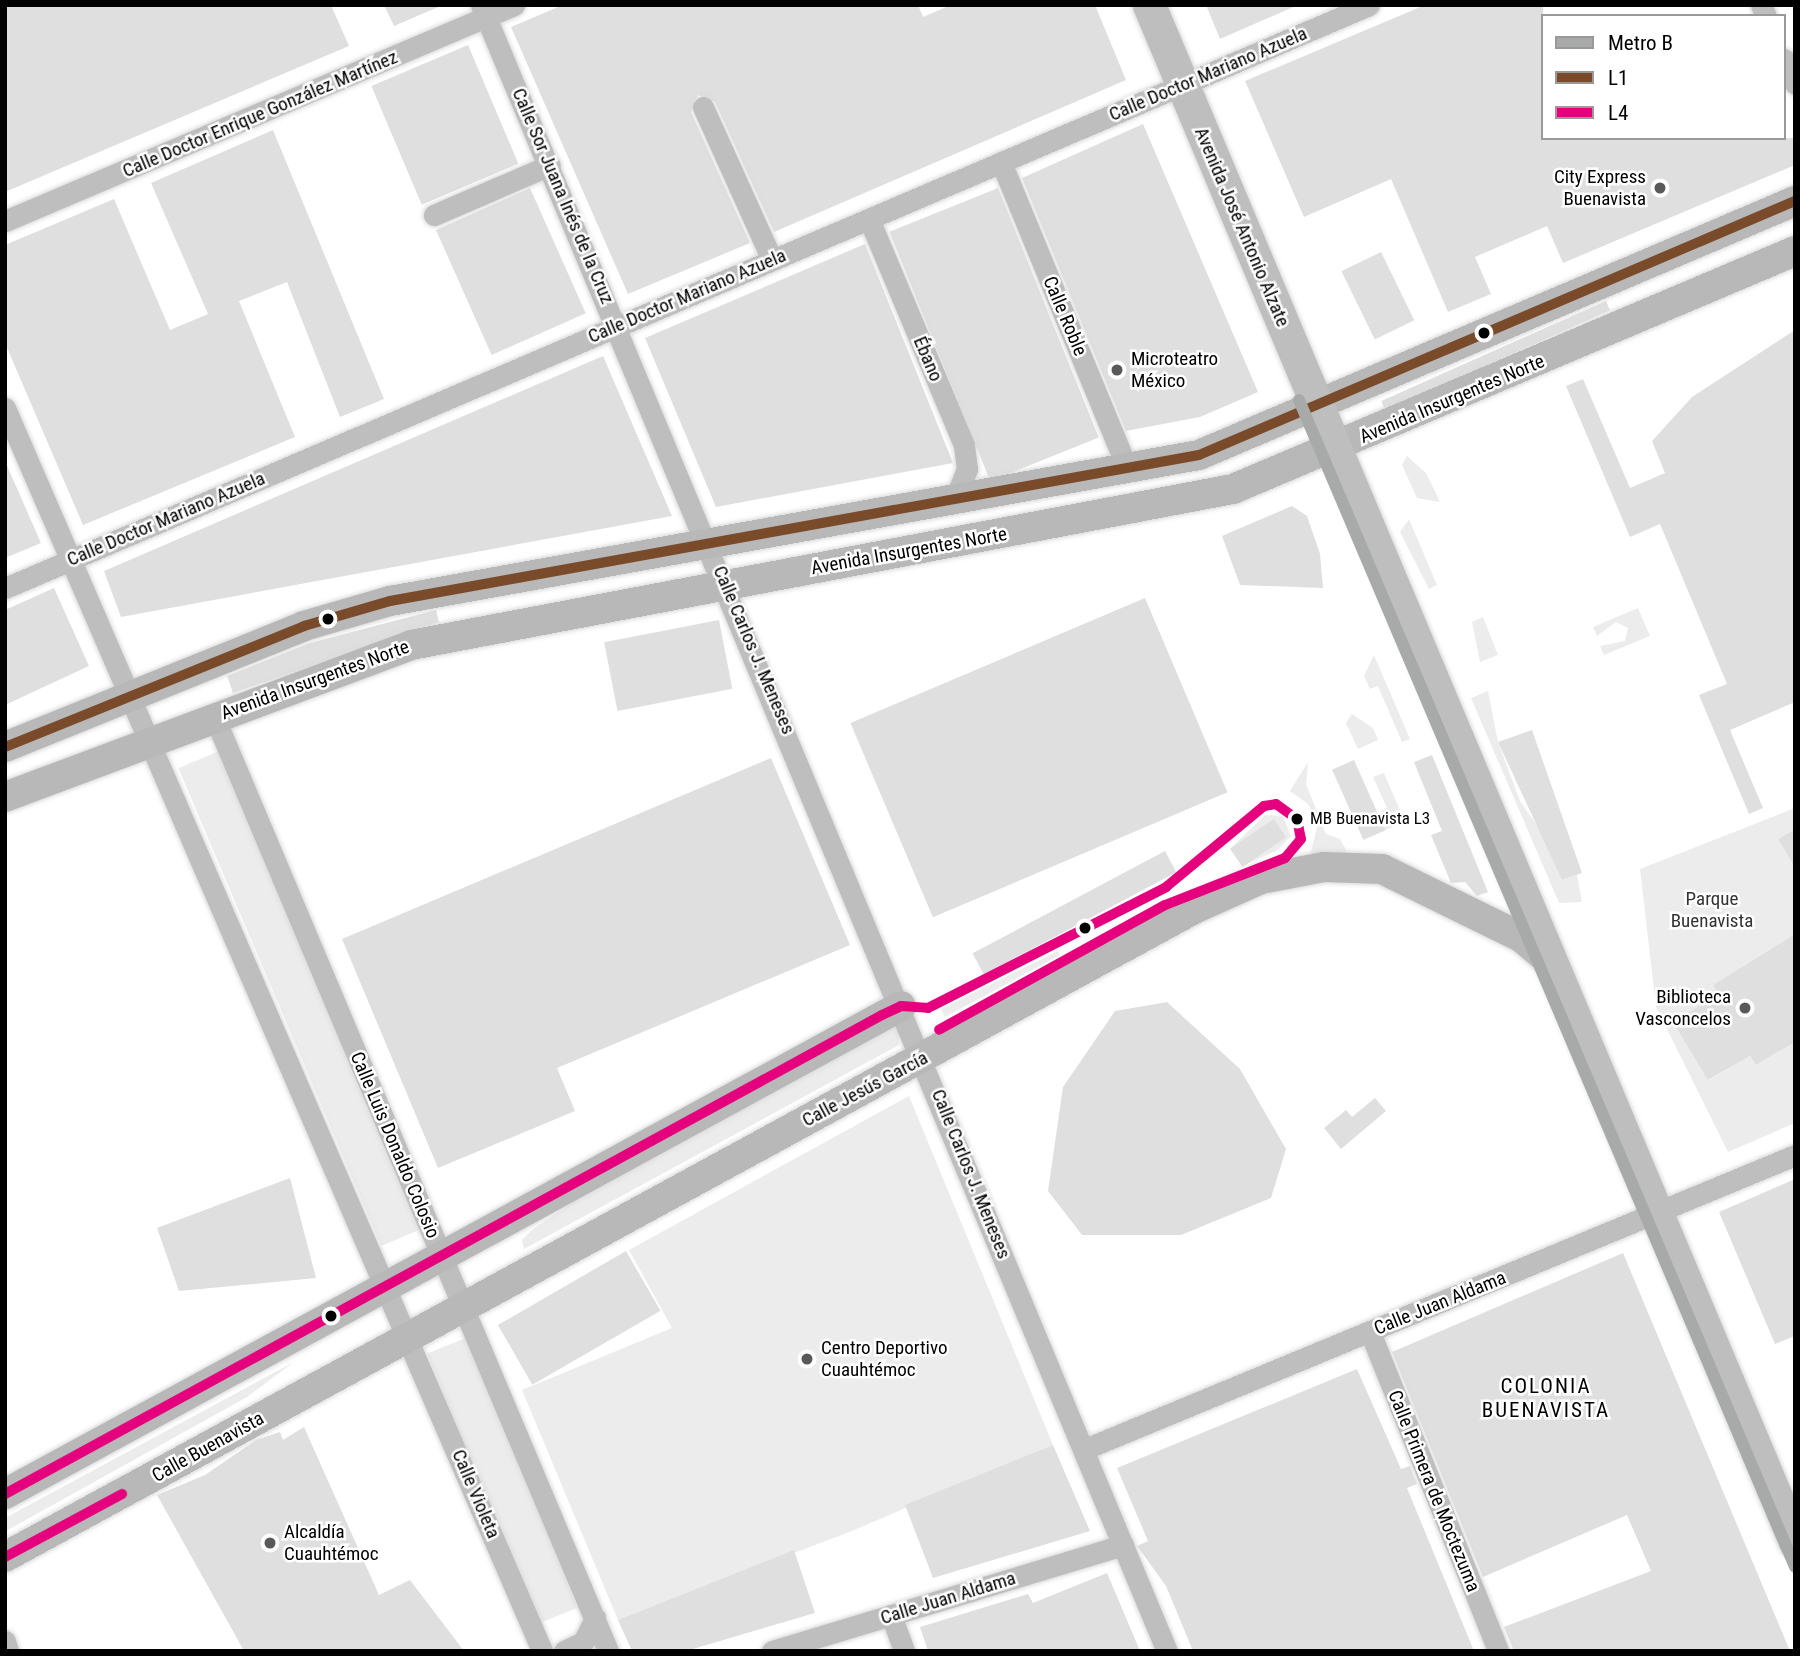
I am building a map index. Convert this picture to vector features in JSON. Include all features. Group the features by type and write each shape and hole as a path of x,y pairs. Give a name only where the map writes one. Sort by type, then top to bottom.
{"main road":[{"name":"Avenida José Antonio Alzate","path":"1149,5 1338,448 1795,1542"},
{"path":"5,747 360,608 708,543 1129,470 1199,455 1795,201"},
{"name":"Avenida Insurgentes Norte","path":"5,797 214,716 411,645 1182,502 1338,448 1795,251"},
{"name":"Calle Jesús García","path":"410,1336 1196,908 1294,872 1395,873 1521,937 1553,965"},
{"path":"5,1494 901,1006"},
{"name":"Calle Buenavista","path":"5,1557 410,1336"}],"street":[{"name":"Calle Doctor Enrique González Martínez","path":"5,221 484,11 514,5"},
{"name":"Calle Doctor Mariano Azuela","path":"5,588 1369,5"},
{"name":"Calle Sor Juana Inés de la Cruz","path":"484,11 708,543"},
{"path":"1786,63 1795,83"},
{"path":"703,107 772,260"},
{"name":"Calle Roble","path":"1001,162 1129,470"},
{"path":"434,215 550,165"},
{"name":"Ébano","path":"869,219 964,445 967,469 954,500"},
{"path":"5,408 410,1336"},
{"name":"Calle Carlos J. Meneses","path":"708,543 728,585 924,1058 1167,1651"},
{"name":"Calle Luis Donaldo Colosio","path":"214,716 608,1651"},
{"name":"Calle Juan Aldama","path":"1084,1449 1658,1214 1795,1155"},
{"name":"Calle Primera de Moctezuma","path":"1370,1332 1498,1651"},
{"name":"Calle Violeta","path":"410,1336 544,1650"},
{"name":"Calle Juan Aldama","path":"772,1651 1123,1545"},
{"path":"891,1615 904,1651"},
{"path":"564,1651 583,1642 595,1618"},
{"path":"5,1641 8,1651"}],"green space":[{"path":"1407,456 1426,473 1440,502 1417,498 1402,465"},
{"path":"1409,519 1437,585 1429,589 1400,532"},
{"path":"1638,608 1650,636 1604,655 1600,646 1625,641 1628,628 1616,622 1597,636 1593,627"},
{"path":"1483,617 1498,655 1480,662 1472,622"},
{"path":"1374,655 1410,739 1402,742 1378,686 1370,689 1364,676"},
{"path":"1488,691 1498,742 1520,801 1549,842 1562,880 1577,875 1582,902 1559,903 1471,698"},
{"path":"1352,714 1373,728 1378,740 1358,749 1346,723"},
{"path":"219,751 422,1229 381,1246 178,768"},
{"path":"1308,762 1306,784 1326,834 1340,839 1350,857 1310,855 1318,824 1308,804 1290,791"},
{"path":"1384,773 1405,822 1385,830 1377,813 1387,808 1373,777"},
{"name":"Parque Buenavista","path":"1795,808 1795,829 1778,839 1795,868 1795,934 1713,985 1718,994 1673,1022 1709,1080 1750,1056 1756,1065 1795,1042 1795,1123 1728,1152 1656,1007 1640,869"},
{"path":"1265,815 1283,816 1291,836 1276,851 1242,866 1286,837 1274,820 1230,849"},
{"path":"1058,951 1060,955 945,1017 941,1009"},
{"path":"897,1022 899,1045 524,1249 522,1240 533,1229 610,1177"},
{"name":"Centro Deportivo Cuauhtémoc","path":"909,1096 1053,1445 852,1531 618,1620 522,1390 672,1328 629,1250"},
{"path":"468,1337 577,1608 537,1624 427,1353"},
{"path":"294,1362 247,1397 6,1531 5,1518"}],"building":[{"path":"5,5 331,5 349,46 5,192"},
{"path":"384,5 443,5 394,26"},
{"path":"563,5 918,5 923,17 951,5 1095,5 1126,80 774,232 715,102 698,95 691,112 750,243 628,294 511,27"},
{"path":"1206,5 1298,5 1220,39"},
{"path":"1425,5 1543,5 1541,140 1795,138 1795,165 1563,263 1547,226 1475,257 1491,294 1448,312 1391,179 1304,217 1245,81"},
{"path":"468,45 518,164 422,205 371,86"},
{"path":"1143,124 1258,392 1200,417 1126,431 1022,178"},
{"path":"273,130 384,399 340,417 287,282 239,301 295,437 83,525 5,343 5,245 114,199 170,330 208,314 151,183"},
{"path":"530,188 586,313 492,355 436,230"},
{"path":"998,188 1099,437 990,481 890,232"},
{"path":"865,244 953,463 716,507 645,338"},
{"path":"1381,252 1414,320 1375,340 1341,271"},
{"path":"1606,301 1610,310 1385,410 1381,401"},
{"path":"1795,330 1795,702 1730,730 1763,808 1749,814 1699,695 1727,684 1660,524 1630,537 1566,386 1583,379 1630,488 1665,473 1652,441 1692,397"},
{"path":"603,356 672,516 121,617 104,571"},
{"path":"5,461 41,543 5,558"},
{"path":"1292,506 1307,516 1320,554 1323,588 1240,585 1222,536"},
{"path":"54,588 89,666 5,705 5,610"},
{"path":"1145,598 1227,792 933,917 850,723"},
{"path":"436,610 439,622 233,693 227,676 310,643"},
{"path":"719,620 732,689 618,711 604,642"},
{"path":"1532,730 1582,873 1562,880 1498,742"},
{"path":"1432,755 1488,892 1477,896 1465,882 1451,883 1431,835 1442,831 1414,762"},
{"path":"771,758 850,945 557,1068 575,1111 438,1168 342,939"},
{"name":"MB Buenavista L3","path":"1354,760 1385,830 1363,840 1332,770"},
{"path":"1274,819 1286,837 1242,867 1230,849"},
{"path":"1795,829 1795,868 1778,839"},
{"path":"1165,851 1176,872 984,975 973,953"},
{"name":"Biblioteca Vasconcelos","path":"1795,934 1795,1042 1756,1065 1750,1056 1708,1080 1673,1022 1718,994 1713,985"},
{"path":"1167,1002 1240,1069 1286,1149 1271,1198 1181,1235 1082,1235 1048,1191 1063,1087 1115,1011"},
{"path":"1375,1098 1386,1111 1341,1149 1324,1128 1346,1110 1352,1117"},
{"path":"290,1178 316,1278 179,1291 157,1228"},
{"path":"1795,1179 1795,1336 1775,1344 1719,1212"},
{"path":"626,1251 660,1311 532,1385 498,1325"},
{"path":"1623,1253 1790,1651 1514,1651 1504,1627 1651,1571 1627,1515 1483,1577 1392,1352"},
{"path":"1357,1369 1401,1469 1410,1466 1417,1484 1407,1488 1474,1651 1193,1651 1166,1586 1137,1546 1148,1541 1117,1468"},
{"name":"Alcaldía Cuauhtémoc","path":"304,1427 379,1595 410,1580 464,1651 244,1651 157,1495 205,1475 256,1440 280,1432 283,1440"},
{"path":"1053,1445 1090,1531 933,1578 905,1505"},
{"path":"794,1550 815,1613 686,1651 632,1651 618,1620"},
{"path":"1107,1573 1140,1651 928,1651 920,1627 1028,1594 1033,1603"}],"metro line":[{"name":"B","path":"1299,400 1795,1567"}],"transit line":[{"name":"L1","path":"5,747 304,626 390,601 1199,455 1795,201"},
{"name":"L4","path":"5,1494 882,1015 901,1006 928,1008 1166,887 1264,806 1276,804 1297,819 1301,839 1285,858 1165,905 939,1030"},
{"name":"L4","path":"5,1557 122,1494"}],"place":[{"name":"City Express Buenavista","path":"1660,188"},
{"name":"Microteatro México","path":"1117,370"},
{"name":"MB Buenavista L3","path":"1297,819"},
{"name":"Biblioteca Vasconcelos","path":"1745,1008"},
{"name":"Centro Deportivo Cuauhtémoc","path":"807,1359"},
{"name":"Alcaldía Cuauhtémoc","path":"270,1543"}],"district":[{"name":"COLONIA BUENAVISTA","path":"1546,1398"}]}
